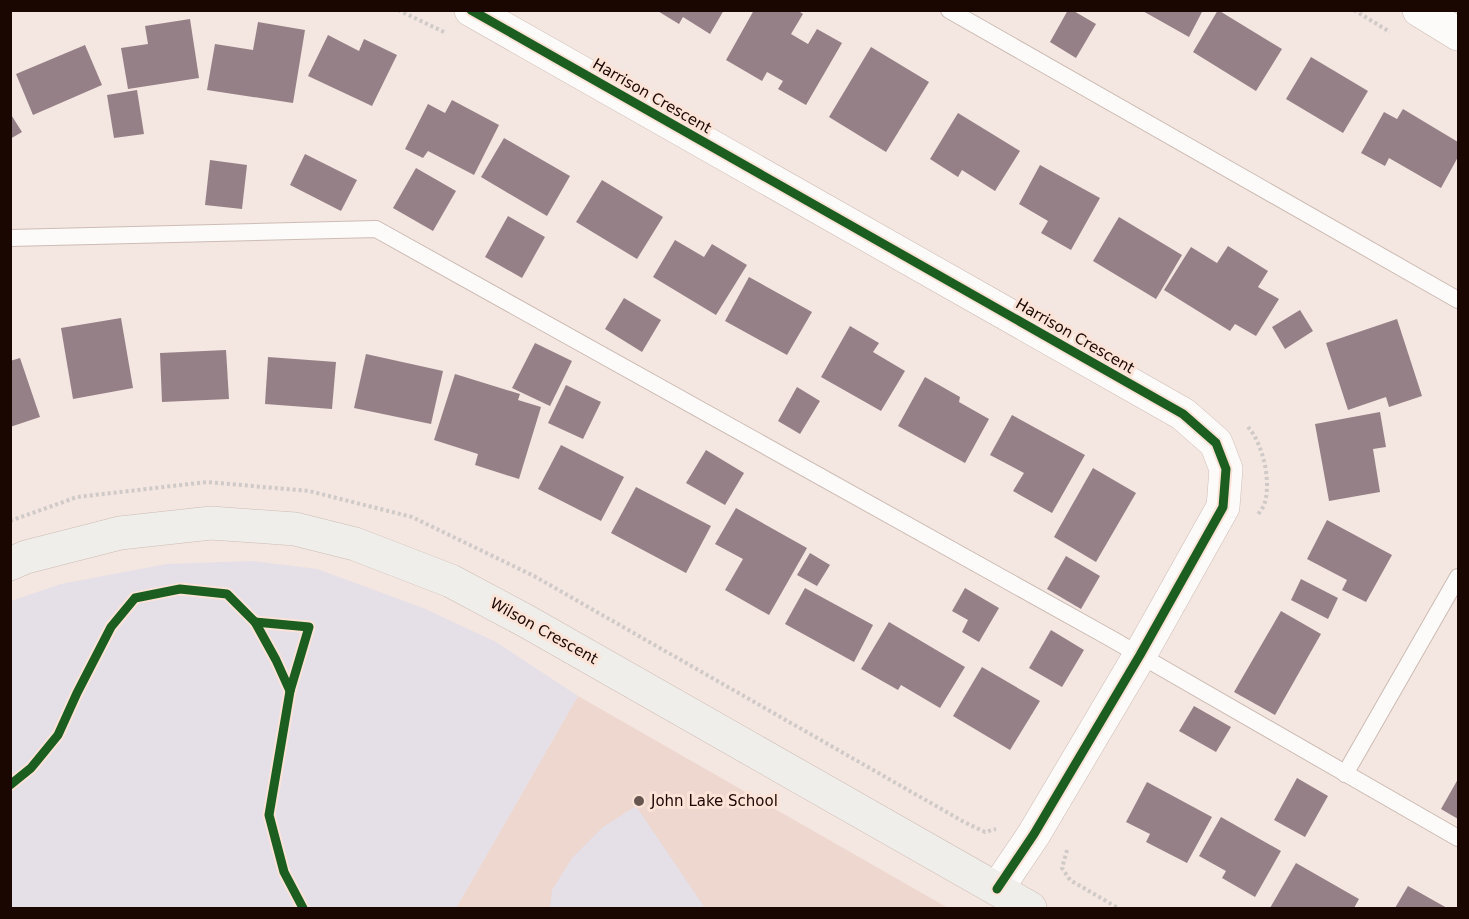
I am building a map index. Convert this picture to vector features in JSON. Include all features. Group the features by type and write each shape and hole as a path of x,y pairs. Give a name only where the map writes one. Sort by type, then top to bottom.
{"street":[{"name":"Harrison Crescent","path":"471,10 1183,414 1216,443 1226,470 1222,507 1140,655 1034,834 997,889"},
{"path":"1419,10 1458,34"},
{"name":"Wilson Crescent","path":"10,564 26,557 120,533 211,523 295,529 355,544 451,581 517,616 1030,909"}],"lane":[{"path":"949,10 1458,300"},
{"path":"10,238 376,229 1140,655 1458,838"},
{"path":"1345,774 1458,577"}],"path":[{"path":"398,10 447,34"},
{"path":"10,521 77,497 207,482 309,491 412,517 534,576 964,822 985,832 997,829 1003,823"}],"shaded area":[{"path":"253,561 317,569 423,608 496,642 578,696 456,908 11,908 11,601 61,584 167,564"},
{"name":"John Lake School","path":"578,696 948,908 456,908"},
{"path":"636,806 705,908 550,908 552,890 572,858 603,827"}],"building":[{"path":"656,10 724,10 710,34 683,17 679,24"},
{"path":"754,10 797,10 803,14 791,34 808,44 817,29 842,43 806,105 778,89 783,81 767,72 762,81 726,60"},
{"path":"1068,10 1096,24 1076,58 1050,42"},
{"path":"1141,10 1203,10 1189,37"},
{"path":"1218,10 1282,49 1256,91 1193,52"},
{"path":"190,19 199,78 128,89 121,48 148,44 145,26"},
{"path":"258,22 305,30 293,103 207,90 215,44 253,50"},
{"path":"328,35 359,51 364,39 397,55 372,106 308,76"},
{"path":"85,45 102,85 33,115 16,74"},
{"path":"871,47 929,82 886,152 829,117"},
{"path":"1311,57 1368,91 1343,133 1286,99"},
{"path":"137,90 144,134 114,138 107,95"},
{"path":"452,100 499,125 474,175 428,151 423,158 405,149 428,104 445,113"},
{"path":"1403,109 1458,142 1458,157 1441,188 1389,158 1385,166 1361,153 1384,112 1397,119"},
{"path":"10,113 22,132 10,139"},
{"path":"958,113 1020,151 995,191 962,170 958,177 930,159"},
{"path":"504,138 570,176 547,216 481,177"},
{"path":"305,154 357,180 341,211 290,185"},
{"path":"210,160 247,165 242,209 205,205"},
{"path":"1040,165 1100,198 1071,250 1041,233 1048,221 1019,204"},
{"path":"416,168 456,191 433,231 393,208"},
{"path":"602,180 663,217 637,259 576,222"},
{"path":"508,216 545,237 522,278 485,257"},
{"path":"1119,217 1182,255 1156,299 1093,261"},
{"path":"675,240 704,257 712,244 747,265 716,315 653,277"},
{"path":"1228,246 1268,271 1258,287 1279,299 1256,336 1235,324 1230,331 1164,290 1191,247 1217,263"},
{"path":"749,277 812,312 787,355 725,321"},
{"path":"624,298 661,320 642,352 605,329"},
{"path":"1300,310 1313,331 1285,349 1272,327"},
{"path":"121,318 133,388 73,399 61,328"},
{"path":"1397,319 1422,396 1389,407 1386,397 1348,410 1326,343"},
{"path":"850,326 879,343 873,352 905,371 881,411 821,377"},
{"path":"535,343 572,361 550,406 512,388"},
{"path":"226,350 229,399 162,402 160,353"},
{"path":"366,354 443,371 431,424 354,408"},
{"path":"268,357 336,362 332,409 265,404"},
{"path":"20,358 40,417 10,427 10,361"},
{"path":"455,374 520,394 518,400 541,407 519,479 475,465 478,454 434,440"},
{"path":"925,377 960,397 959,402 989,419 965,463 898,426"},
{"path":"566,385 601,402 583,439 548,423"},
{"path":"797,387 820,401 800,434 778,421"},
{"path":"1380,412 1386,447 1373,449 1380,492 1329,501 1315,424"},
{"path":"1012,415 1085,455 1052,513 1013,491 1024,473 990,455"},
{"path":"561,445 624,477 601,521 538,489"},
{"path":"706,450 744,473 725,505 686,483"},
{"path":"1093,468 1136,493 1096,562 1054,537"},
{"path":"636,487 711,526 686,573 611,533"},
{"path":"736,508 807,548 769,615 725,590 743,559 715,544"},
{"path":"1327,520 1392,555 1366,602 1342,590 1347,580 1307,559"},
{"path":"810,553 830,565 817,586 797,575"},
{"path":"1066,556 1100,576 1081,609 1047,589"},
{"path":"1301,579 1338,598 1328,619 1291,600"},
{"path":"805,588 873,625 854,662 785,624"},
{"path":"965,588 999,608 979,642 962,632 968,620 952,611"},
{"path":"1281,611 1321,634 1275,715 1234,692"},
{"path":"889,622 965,667 940,708 901,685 898,690 861,669"},
{"path":"1051,630 1084,650 1062,687 1029,668"},
{"path":"982,667 1040,701 1010,750 953,716"},
{"path":"1194,706 1231,727 1216,752 1179,731"},
{"path":"1297,778 1328,796 1305,837 1274,820"},
{"path":"1458,779 1458,819 1441,809"},
{"path":"1147,782 1212,817 1187,863 1146,842 1150,834 1126,822"},
{"path":"1221,817 1281,851 1255,897 1222,878 1226,871 1199,856"},
{"path":"1296,863 1359,899 1354,908 1270,908"},
{"path":"1408,886 1447,908 1395,908"}],"cycle path":[{"path":"471,10 1183,414 1216,443 1226,469 1223,507 1140,655 1034,834 997,889"},
{"path":"10,785 31,768 58,735 111,627 135,598 180,589 227,594 255,622 290,691"},
{"path":"255,622 309,627 290,691 269,815 284,872 303,908"}],"place":[{"name":"John Lake School","path":"639,801"}]}
